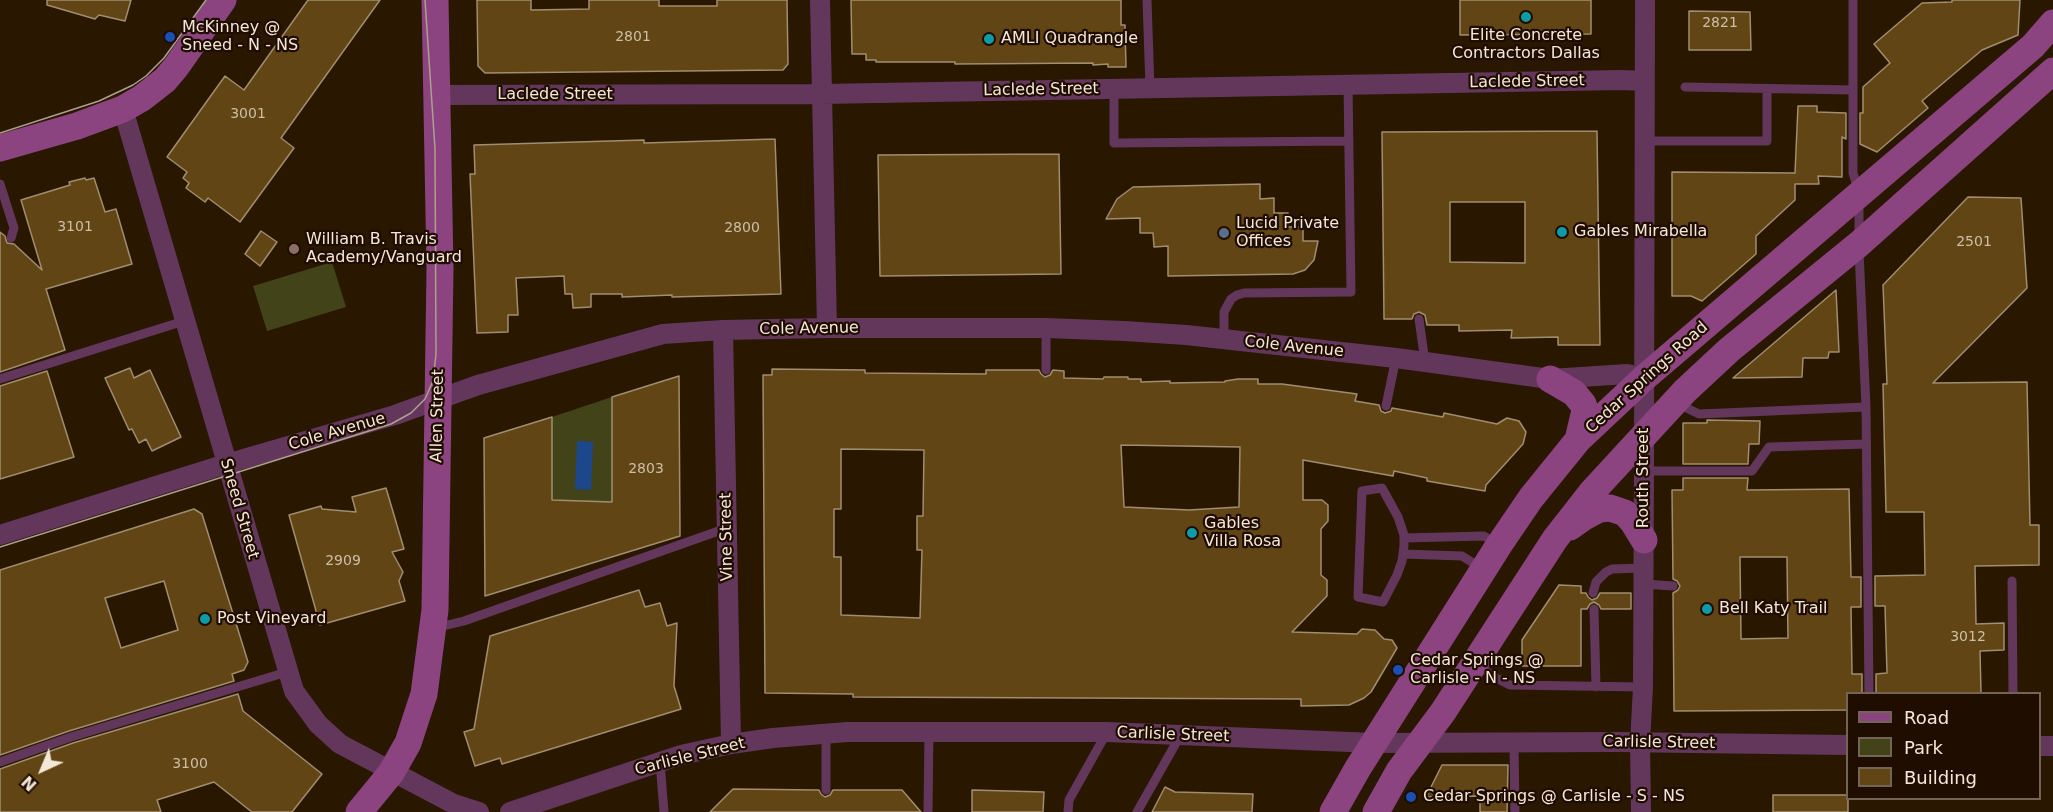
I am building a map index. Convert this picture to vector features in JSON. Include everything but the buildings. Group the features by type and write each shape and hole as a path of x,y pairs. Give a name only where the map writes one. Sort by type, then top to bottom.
{"main road":[{"path":"0,148 77,126 123,109 142,98 177,67 223,0"},
{"name":"Allen Street","path":"359,812 391,773 408,743 424,694 435,610 440,268 435,0"},
{"name":"Cedar Springs Road","path":"1333,812 1499,545 1531,498 1578,440 1644,378 2032,46 2053,23"},
{"path":"1376,812 1400,771 1477,662 1555,539 1591,493 1675,402 1730,350 1859,244 2053,71"},
{"path":"1550,380 1574,393 1583,404 1585,410 1578,440"},
{"path":"1555,539 1584,516 1604,508 1625,513 1644,540"}],"street":[{"path":"820,0 827,328"},
{"name":"Routh Street","path":"1641,812 1640,743 1644,576 1645,0"},
{"name":"Laclede Street","path":"437,95 821,94 1645,81"},
{"name":"Sneed Street","path":"123,109 294,691 318,724 339,744 454,804 479,812"},
{"name":"Cole Avenue","path":"0,535 226,464 396,415 478,385 663,334 723,330 827,328 1046,328 1124,331 1224,339 1396,358 1550,380 1627,374 1644,378"},
{"name":"Vine Street","path":"723,330 731,744"},
{"name":"Carlisle Street","path":"510,812 660,762 731,744 826,734 1107,732 1374,743 1846,745"}],"lane":[{"path":"1147,0 1150,88"},
{"path":"1853,0 1853,173 1859,195 1866,407 1869,692"},
{"path":"1224,339 1224,312 1231,299 1237,295 1244,293 1351,292 1348,85"},
{"path":"1684,87 1853,90"},
{"path":"1645,141 1767,141 1767,88"},
{"path":"1114,89 1114,143 1349,141"},
{"path":"0,184 14,228 11,238"},
{"path":"1419,319 1425,362"},
{"path":"0,379 184,321"},
{"path":"1046,328 1046,370"},
{"path":"1386,406 1396,358"},
{"path":"1675,402 1699,414 1866,407"},
{"path":"1644,471 1752,471 1769,447 1866,444"},
{"path":"1382,488 1398,517 1404,538 1403,554 1397,575 1383,602 1358,597 1362,490 1382,488"},
{"path":"433,628 464,621 727,528"},
{"path":"1404,538 1485,536 1499,545"},
{"path":"1403,554 1462,556 1483,570"},
{"path":"1593,593 1596,582 1612,569 1644,576 1673,586"},
{"path":"2012,581 2013,692"},
{"path":"1594,609 1596,687"},
{"path":"1477,662 1492,676 1510,685 1643,687"},
{"path":"0,762 287,672"},
{"path":"928,812 929,732"},
{"path":"1068,812 1069,800 1107,732"},
{"path":"826,734 826,790"},
{"path":"1137,812 1180,735"},
{"path":"1514,743 1515,812"},
{"path":"660,762 664,812"}],"green space":[{"path":"332,262 346,307 267,331 253,286"},
{"path":"612,397 612,504 552,504 552,417"}],"water":[{"path":"577,441 593,442 591,490 575,489"}],"tram line":[{"path":"0,133 99,101 133,85 164,58 206,0"},
{"path":"0,547 391,424 411,413 425,399 433,381 436,354 435,149 425,0"}],"place":[{"name":"Elite Concrete Contractors Dallas","path":"1526,17"},
{"name":"McKinney @ Sneed - N - NS","path":"170,37"},
{"name":"AMLI Quadrangle","path":"989,39"},
{"name":"Gables Mirabella","path":"1562,232"},
{"name":"Lucid Private Offices","path":"1224,233"},
{"name":"William B. Travis Academy/Vanguard","path":"294,249"},
{"name":"Gables Villa Rosa","path":"1192,533"},
{"name":"Bell Katy Trail","path":"1707,609"},
{"name":"Post Vineyard","path":"205,619"},
{"name":"Cedar Springs @ Carlisle - N - NS","path":"1398,670"},
{"name":"Cedar Springs @ Carlisle - S - NS","path":"1411,797"}]}
